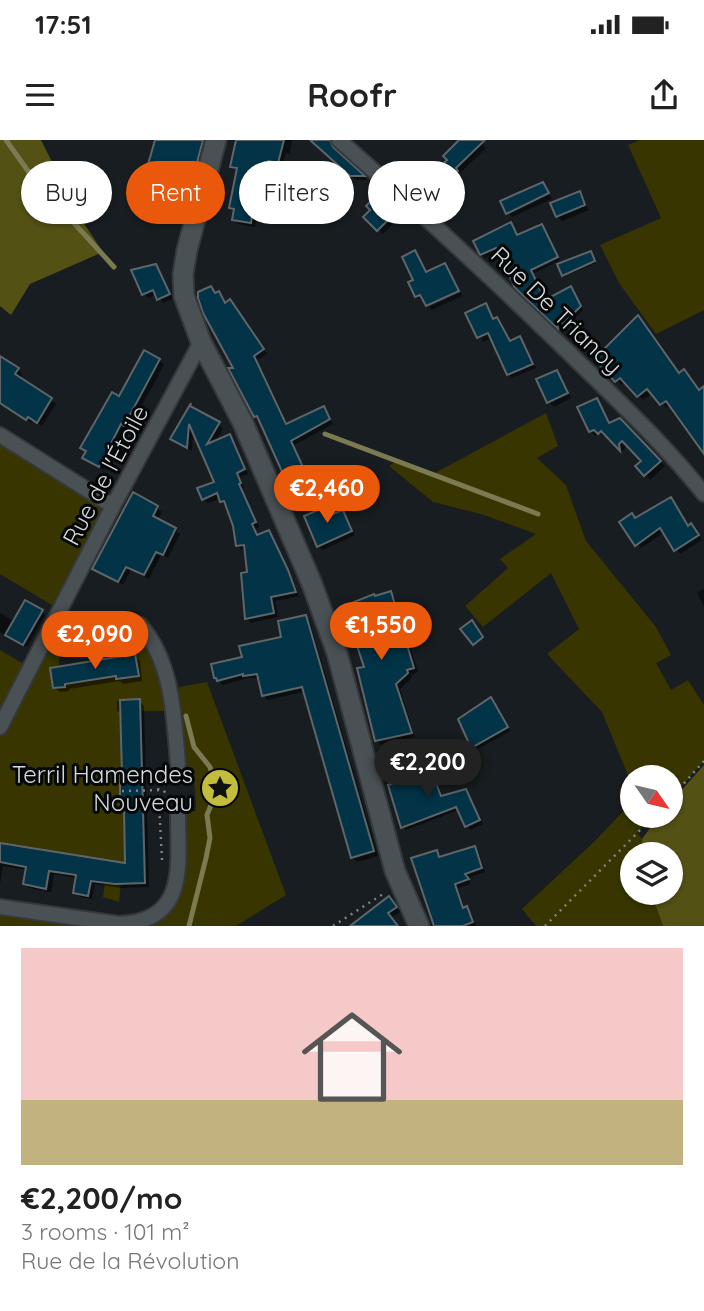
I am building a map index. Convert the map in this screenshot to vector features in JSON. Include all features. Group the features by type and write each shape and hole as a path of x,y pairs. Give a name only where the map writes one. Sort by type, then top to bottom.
{"street":[{"path":"216,140 187,250 183,274 184,296 201,342 243,423 312,584 337,653 395,871 419,926"},
{"name":"Rue De Trianoy","path":"339,140 368,166"},
{"name":"Rue De Trianoy","path":"433,224 670,451 704,494"},
{"name":"Rue de l'Étoile","path":"0,727 113,506 201,342"},
{"path":"0,435 113,506"},
{"path":"50,629 128,622 140,625 156,650 167,680 178,764"},
{"path":"0,907 119,924 136,923 150,918 163,910 178,879 178,815"}],"path":[{"path":"683,784 704,761"},
{"path":"162,862 160,781 178,764"},
{"path":"167,777 164,790 169,806 178,815"},
{"path":"122,791 164,790"},
{"path":"545,926 642,828"},
{"path":"333,926 400,882"}],"shaded area":[{"path":"0,140 41,140 52,161 21,161 21,224 84,224 103,252 30,284 11,315 0,306"},
{"path":"640,140 704,140 704,310 656,334 619,283 600,245 661,218 628,145"},
{"path":"546,413 558,446 537,458 566,485 586,541 656,627 671,655 656,663 671,690 688,680 704,705 704,761 683,784 683,765 624,765 602,712 547,654 579,629 551,573 483,627 465,606 508,568 500,559 536,534 484,515 433,502 389,466 396,461 433,474"},
{"path":"0,441 107,507 55,607 0,574"},
{"path":"120,627 138,631 159,672 166,711 140,711 139,699 117,701 117,711 121,712 122,775 119,776 120,809 124,809 125,872 122,873 119,902 103,897 108,861 34,868 37,849 0,843 0,727 42,642 59,638 59,666 50,668 54,688 116,676 138,676 135,655 122,657"},
{"path":"0,650 27,666 0,720"},
{"name":"Terril Hamendes Nouveau","path":"207,682 286,895 236,926 0,926 0,907 127,924 171,905 185,880 185,821 178,815 195,811 196,806 193,768 178,764 175,725 179,687"},
{"path":"704,765 704,926 663,926 655,905 683,905 683,842 642,842 650,828 683,828 683,788"},
{"path":"620,815 620,828 642,828 637,833 642,842 620,842 620,905 655,905 663,926 536,926 522,909"}],"building":[{"path":"155,140 203,140 197,161 149,161"},
{"path":"236,140 284,140 279,161 239,161 239,221 232,220 234,209 229,208 237,168 230,167"},
{"path":"310,140 330,140 333,147 348,161 333,161"},
{"path":"459,140 485,140 463,161 446,161 443,156"},
{"path":"354,166 365,176 354,176"},
{"path":"543,182 549,193 506,214 500,201"},
{"path":"580,191 585,205 556,217 550,203"},
{"path":"511,222 517,235 542,224 558,257 531,270 545,300 571,286 581,306 563,324 560,321 557,323 558,329 515,288 496,248 480,255 473,241"},
{"path":"370,224 384,224 377,231"},
{"path":"415,250 426,272 445,263 459,291 426,306 420,295 415,297 408,282 413,280 402,257"},
{"path":"591,251 595,261 562,276 557,264"},
{"path":"156,264 170,294 157,300 153,290 142,295 131,270"},
{"path":"211,286 215,293 219,291 225,303 230,299 264,349 254,356 286,424 324,406 330,419 291,441 303,467 307,466 316,486 300,495 295,484 285,489 280,478 284,476 257,416 254,417 228,368 233,368 203,313 198,292"},
{"path":"486,303 493,319 497,317 510,341 520,336 533,364 507,375 488,333 477,338 465,313"},
{"path":"638,315 679,373 684,369 699,390 704,386 704,454 666,401 660,405 647,389 637,397 620,378 615,382 594,359"},
{"path":"144,350 160,359 99,467 82,458 86,451 80,448 112,392 119,396"},
{"path":"0,356 19,368 15,374 52,398 37,423 28,417 26,420 0,403"},
{"path":"557,370 568,393 547,403 536,379"},
{"path":"597,398 609,423 620,418 661,461 644,476 635,466 641,461 622,441 619,444 620,451 601,431 598,434 594,430 589,432 577,407"},
{"path":"191,403 190,406 220,422 207,444 230,434 245,469 237,473 241,483 239,484 256,522 252,524 257,535 269,530 288,570 296,592 271,597 274,613 245,619 241,573 247,572 244,545 236,546 233,526 224,501 220,502 217,493 202,500 197,488 214,482 189,424 187,448 170,439"},
{"path":"133,492 158,506 153,516 176,528 163,555 156,552 144,575 126,567 118,582 92,569"},
{"path":"671,497 688,526 691,523 699,535 674,551 660,528 635,546 619,522 632,513 635,518"},
{"path":"330,505 333,514 343,510 352,531 317,547 304,516"},
{"path":"391,591 414,668 407,670 408,673 396,684 412,733 375,741 357,668 364,667 344,606 374,594 375,596"},
{"path":"25,600 43,610 23,645 5,635"},
{"path":"306,615 374,851 351,858 302,687 262,696 257,674 243,674 217,681 211,664 242,657 239,646 281,637 278,621"},
{"path":"472,620 483,637 473,645 460,629"},
{"path":"135,654 139,676 116,679 116,676 53,688 50,668"},
{"path":"491,697 508,727 471,748 458,719"},
{"path":"140,699 145,883 115,884 91,881 88,896 73,893 76,875 49,871 46,889 23,884 26,867 0,862 0,843 125,863 124,809 120,809 120,700"},
{"path":"422,762 428,777 433,775 441,796 466,789 480,820 465,827 456,807 401,828 388,785 411,777 407,767"},
{"path":"475,846 482,868 465,874 469,879 455,884 463,908 467,906 473,922 463,926 434,926 411,858 437,850 439,857"},
{"path":"389,896 397,907 388,913 398,926 350,926"}],"waterway":[{"path":"6,140 33,178 114,267"},
{"path":"325,434 538,514"},
{"path":"186,716 194,747 210,767 215,787 215,795 207,815 210,838 189,926"}],"place":[{"name":"Terril Hamendes Nouveau","path":"220,788"}]}
